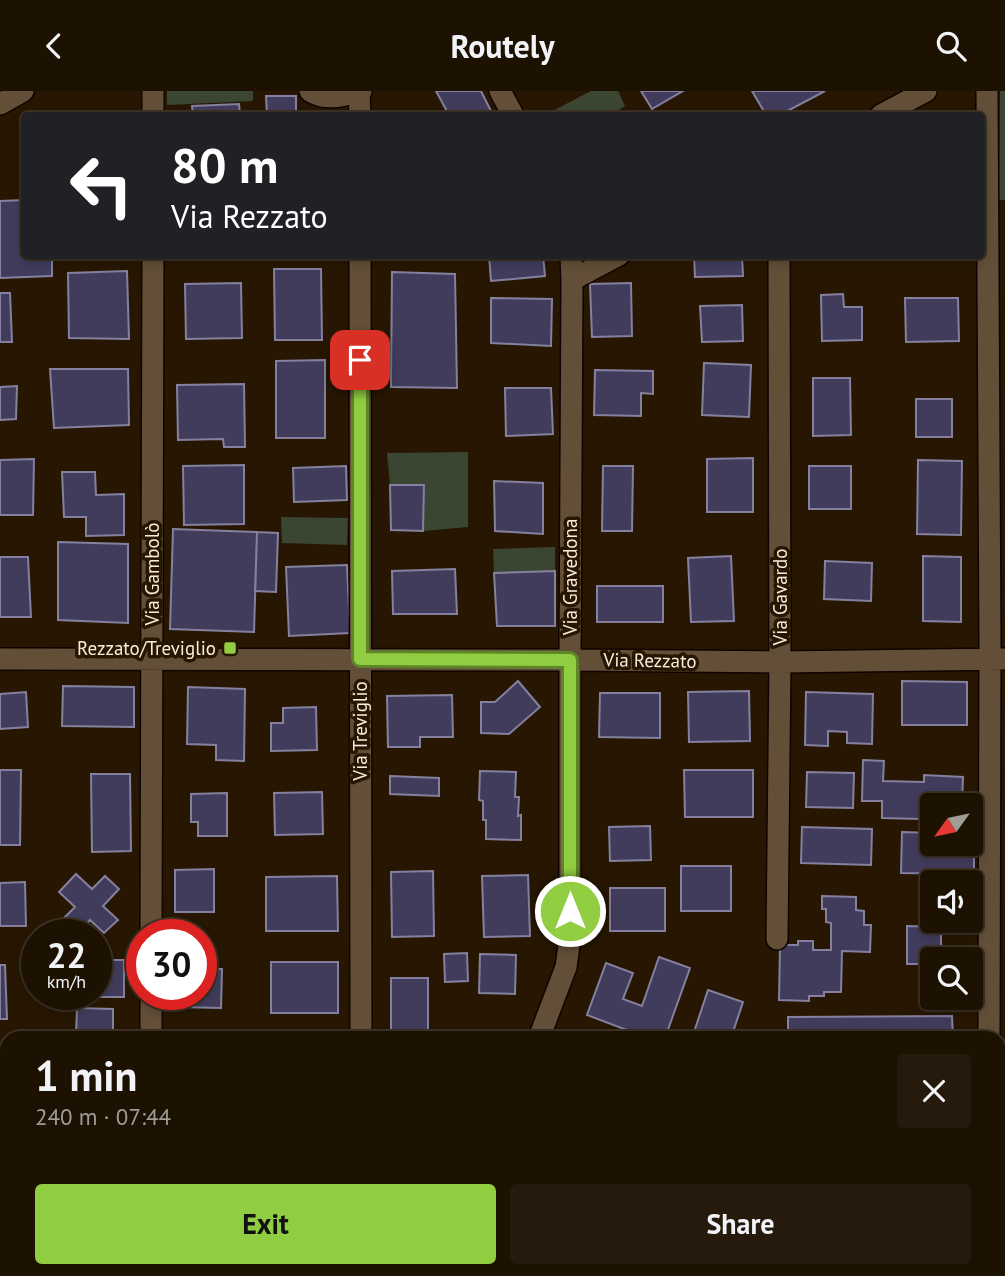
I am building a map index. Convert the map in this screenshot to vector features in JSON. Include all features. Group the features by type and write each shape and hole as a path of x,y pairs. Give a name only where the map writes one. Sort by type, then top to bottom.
{"street":[{"path":"0,104 23,91"},
{"path":"153,91 153,112"},
{"path":"310,91 317,96 328,98 360,91 360,112"},
{"path":"500,91 511,112"},
{"path":"887,112 926,91"},
{"path":"987,91 997,659 989,1031"},
{"name":"Via Gambolò","path":"151,919 153,259"},
{"name":"Via Treviglio","path":"360,259 361,1031"},
{"name":"Via Gravedona","path":"542,1031 566,967 570,947 571,259"},
{"path":"572,280 611,259"},
{"name":"Via Gavardo","path":"777,939 780,662 779,259"},
{"name":"Via Rezzato","path":"0,659 780,662 997,659"},
{"path":"151,1010 151,1031"}],"green space":[{"path":"167,91 253,91 253,101 167,105"},
{"path":"591,91 618,91 625,106 616,112 551,112"},
{"path":"1000,91 1005,91 1005,200 999,200"},
{"path":"468,452 468,527 423,531 424,485 390,485 387,453"},
{"path":"281,517 348,518 347,545 282,543"},
{"path":"555,547 555,571 494,573 493,549"}],"building":[{"path":"436,91 481,91 492,112 447,112"},
{"path":"641,91 683,91 652,109"},
{"path":"752,91 825,91 786,112 764,112"},
{"path":"266,96 296,96 296,112 267,112"},
{"path":"239,104 240,112 193,112 192,106"},
{"path":"21,200 21,259 52,259 52,276 0,278 0,201"},
{"path":"489,259 543,259 545,276 491,281"},
{"path":"694,259 742,259 743,276 695,277"},
{"path":"274,269 321,269 322,340 275,340"},
{"path":"127,271 129,339 69,338 68,273"},
{"path":"392,272 455,274 457,388 391,387"},
{"path":"241,283 242,338 186,339 185,284"},
{"path":"631,283 632,336 592,337 590,284"},
{"path":"0,293 10,293 12,342 0,342"},
{"path":"843,294 844,307 862,307 862,340 822,341 821,295"},
{"path":"491,298 552,299 551,346 491,343"},
{"path":"905,298 958,298 959,341 906,342"},
{"path":"742,305 743,341 702,342 700,306"},
{"path":"325,360 325,438 276,438 276,361"},
{"path":"704,363 751,365 749,417 702,415"},
{"path":"50,369 128,369 129,425 54,428"},
{"path":"595,370 653,371 653,394 641,393 641,416 594,415"},
{"path":"813,378 850,378 851,435 813,436"},
{"path":"244,384 245,447 224,447 223,439 178,440 177,385"},
{"path":"17,386 16,419 0,420 0,387"},
{"path":"505,388 551,388 553,434 506,436"},
{"path":"916,399 952,399 952,437 916,437"},
{"path":"753,458 753,512 707,512 707,459"},
{"path":"34,459 33,515 0,515 0,460"},
{"path":"918,460 962,461 961,535 917,534"},
{"path":"244,465 244,524 184,525 183,466"},
{"path":"346,466 347,500 294,502 293,468"},
{"path":"603,466 633,466 632,531 602,531"},
{"path":"809,466 851,466 851,509 809,509"},
{"path":"62,472 95,472 96,495 124,494 124,535 86,536 86,517 64,517"},
{"path":"494,481 543,483 543,534 495,531"},
{"path":"390,485 424,485 423,531 391,530"},
{"path":"173,529 257,532 254,632 170,629"},
{"path":"257,532 278,533 276,592 255,591"},
{"path":"58,542 128,544 128,623 58,620"},
{"path":"731,556 734,621 691,622 688,558"},
{"path":"923,556 961,557 961,622 923,621"},
{"path":"0,557 28,557 31,617 0,617"},
{"path":"825,561 872,563 871,601 824,599"},
{"path":"347,565 350,633 289,636 286,567"},
{"path":"455,569 457,614 393,614 392,571"},
{"path":"555,571 555,626 497,626 494,573"},
{"path":"597,586 663,586 663,622 597,622"},
{"path":"518,681 540,707 509,734 481,733 481,702 495,702"},
{"path":"902,681 967,682 967,725 902,725"},
{"path":"63,686 134,687 134,727 62,726"},
{"path":"188,687 245,689 244,761 216,760 216,745 187,744"},
{"path":"749,691 750,741 689,742 688,692"},
{"path":"26,692 28,727 0,729 0,694"},
{"path":"806,692 873,694 872,744 847,743 847,732 828,731 828,746 805,745"},
{"path":"600,693 660,693 660,738 599,737"},
{"path":"452,695 453,737 420,737 420,747 388,747 387,696"},
{"path":"316,707 317,750 271,751 271,723 283,723 283,708"},
{"path":"863,760 884,761 883,781 924,782 924,775 963,777 962,793 920,793 920,819 882,818 882,801 862,801"},
{"path":"0,770 21,770 20,845 0,845"},
{"path":"684,770 753,770 753,817 685,817"},
{"path":"480,771 516,772 515,797 519,797 521,840 486,839 483,801 479,800"},
{"path":"807,772 854,773 853,808 806,807"},
{"path":"91,774 130,774 131,851 92,852"},
{"path":"390,776 439,778 439,796 390,794"},
{"path":"322,792 323,834 275,835 274,793"},
{"path":"227,793 227,836 198,836 198,822 191,822 191,794"},
{"path":"650,826 651,860 610,861 609,827"},
{"path":"802,827 872,829 871,865 801,863"},
{"path":"902,832 920,833 920,856 974,856 974,870 920,870 920,873 901,873"},
{"path":"681,866 731,866 731,911 681,911"},
{"path":"214,869 214,912 175,912 175,870"},
{"path":"433,871 434,936 392,937 391,872"},
{"path":"76,874 92,889 105,876 119,889 103,906 118,920 112,926 112,919 63,919 75,907 59,892"},
{"path":"528,875 530,936 484,937 482,876"},
{"path":"337,876 338,931 266,931 266,877"},
{"path":"25,882 26,919 21,919 21,926 0,926 0,883"},
{"path":"610,888 665,888 665,931 610,931"},
{"path":"822,896 856,897 856,910 864,911 864,925 871,925 870,952 842,951 841,992 824,992 824,996 809,996 809,1001 779,1000 780,945 798,945 798,941 813,941 813,950 831,950 831,923 826,922"},
{"path":"907,926 920,926 920,933 941,933 941,947 920,947 920,964 907,964"},
{"path":"467,953 468,981 445,982 444,954"},
{"path":"480,954 516,955 515,994 479,993"},
{"path":"659,957 690,968 668,1031 629,1031 587,1015 606,963 633,973 623,999 642,1006"},
{"path":"112,960 124,960 124,997 112,997"},
{"path":"271,962 338,962 338,1013 271,1013"},
{"path":"0,965 5,965 7,1019 0,1019"},
{"path":"217,969 222,969 221,1008 217,1008"},
{"path":"391,978 428,978 428,1031 391,1031"},
{"path":"708,990 743,1002 733,1031 694,1031"},
{"path":"113,1009 113,1031 76,1031 77,1010"},
{"path":"952,1016 953,1031 788,1031 788,1017"}],"place":[{"name":"Rezzato/Treviglio","path":"230,648"}],"route":[{"path":"360,360 360,659 570,660 570,911"}]}
